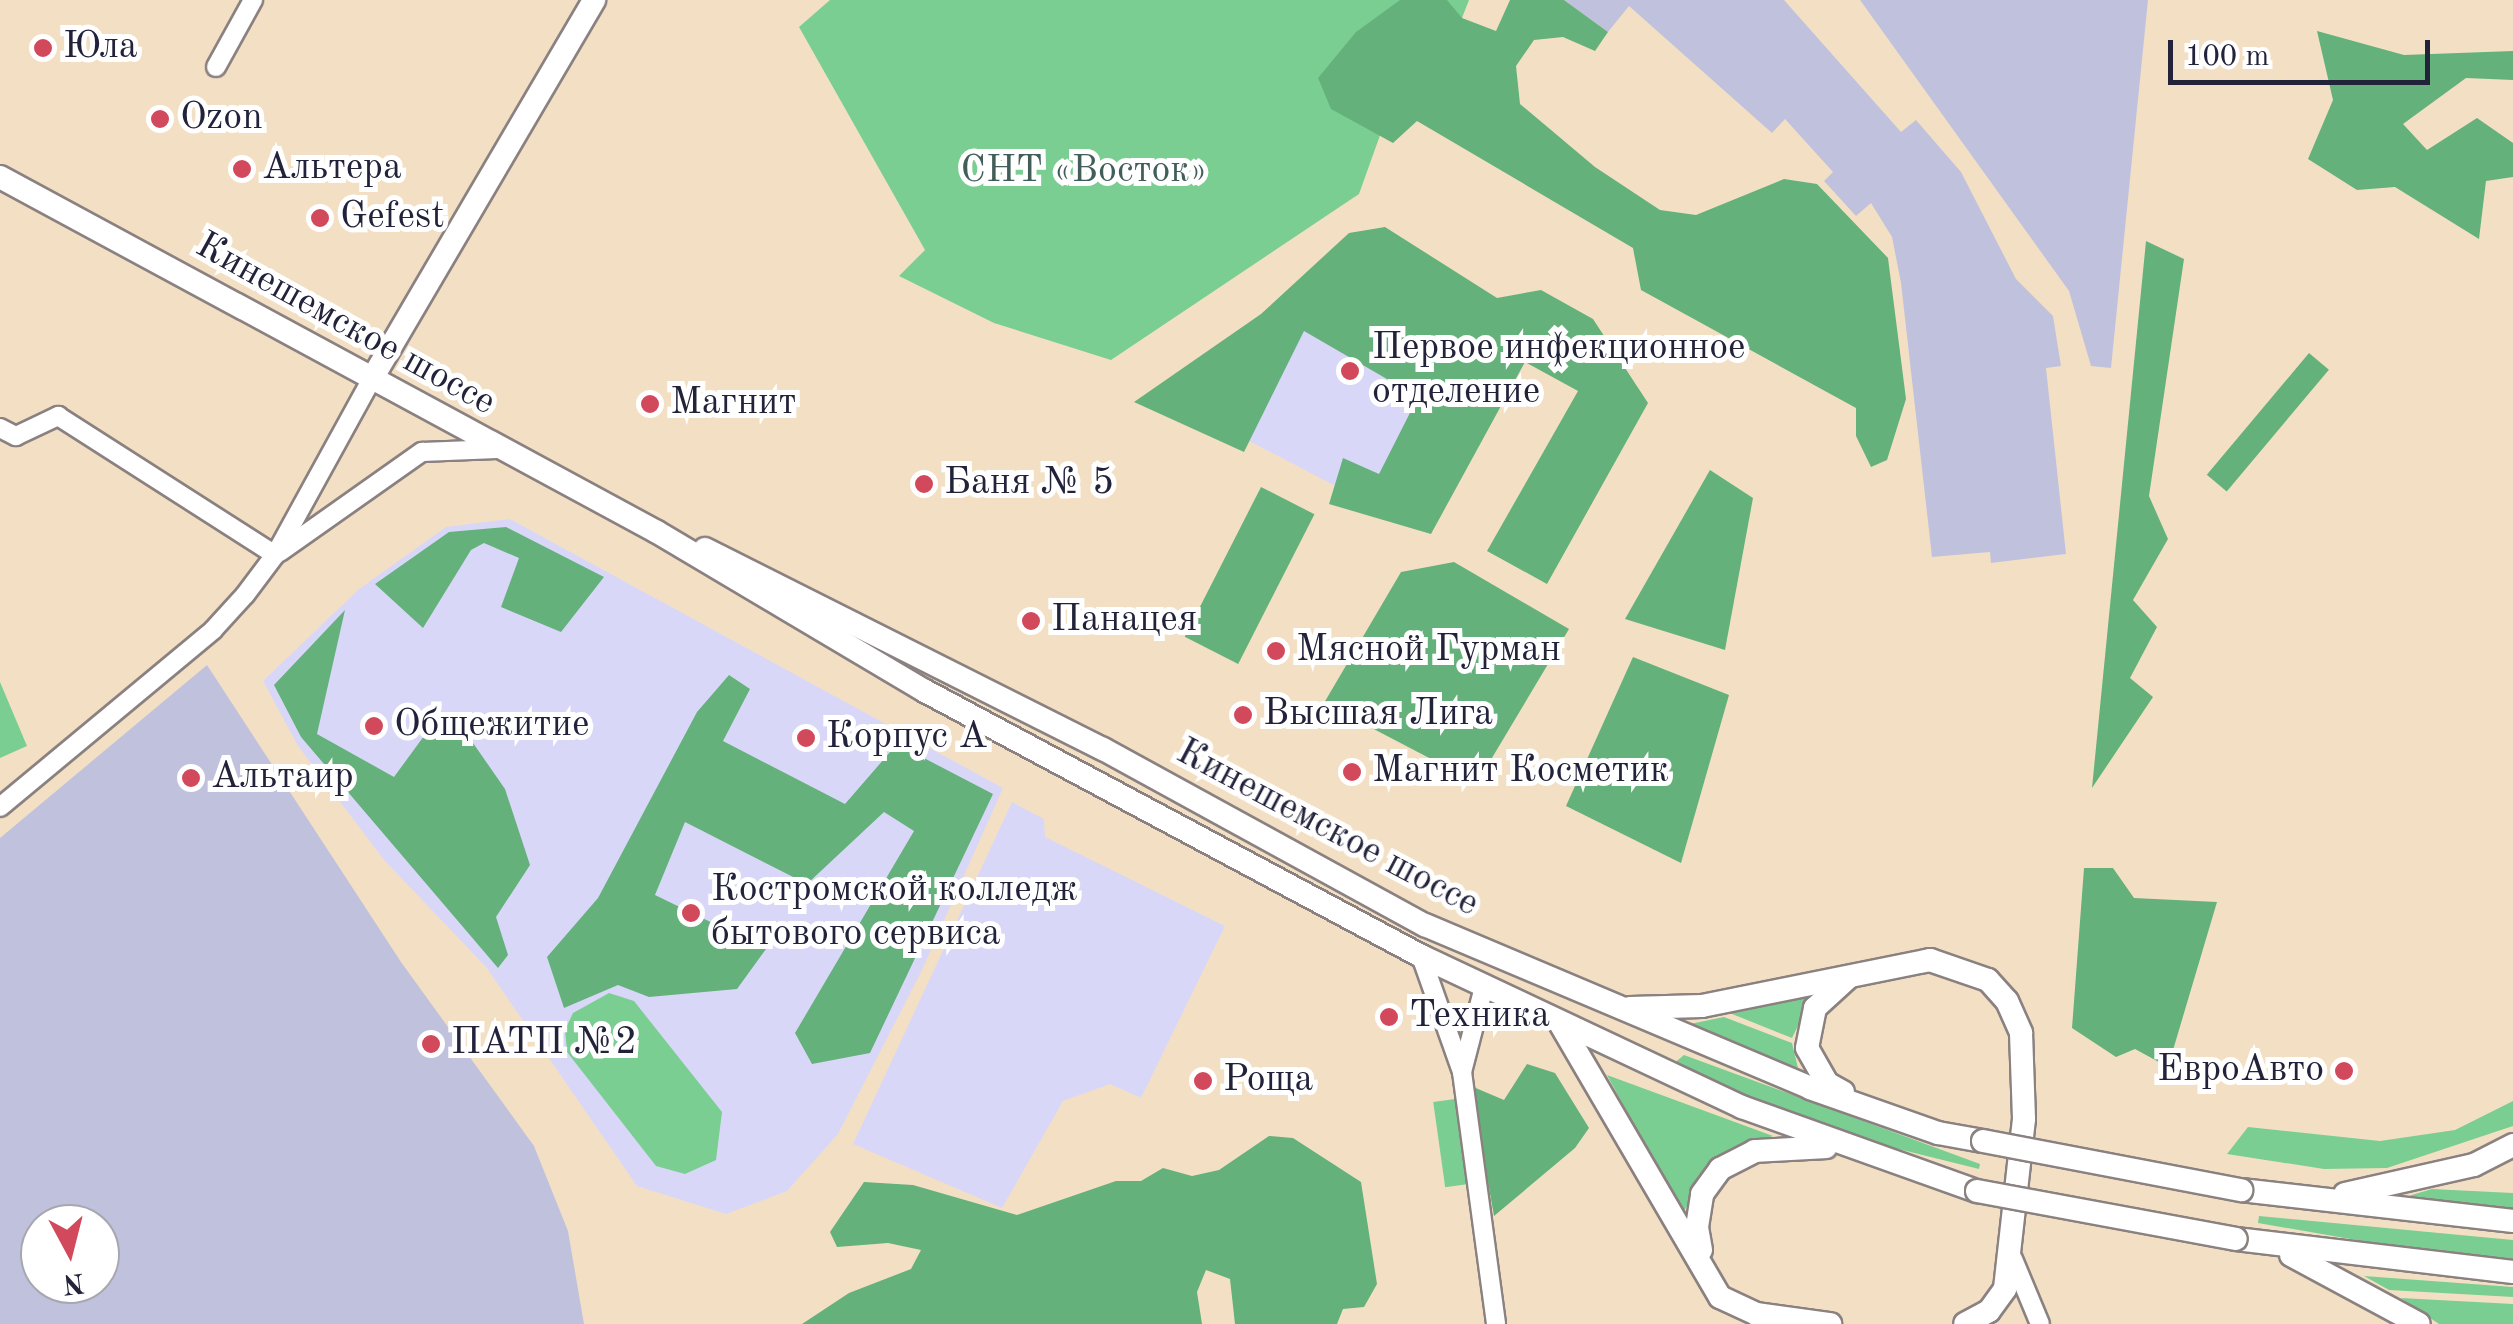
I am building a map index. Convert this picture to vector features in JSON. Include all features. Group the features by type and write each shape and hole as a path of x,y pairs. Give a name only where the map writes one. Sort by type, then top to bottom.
{"main road":[{"path":"373,376 594,0"},
{"name":"Кинешемское шоссе","path":"0,177 373,376 498,450 657,532 830,608 1425,926 1614,1008 1881,1114 1983,1141 2304,1199"},
{"name":"Кинешемское шоссе","path":"657,532 924,692 1420,956 1561,1025 1841,1148"},
{"path":"1614,1008 1702,1006 1930,960 1988,980 2007,1001 2021,1033 2024,1104 2013,1259 1997,1300 1965,1324"},
{"path":"1857,972 1815,1008 1806,1048 1827,1083 1881,1114"},
{"path":"1561,1025 1720,1297 1756,1314 1830,1324"},
{"path":"2304,1199 2420,1181 2513,1146"},
{"path":"1705,1268 1697,1227 1702,1194 1720,1169 1755,1151 1841,1148 1977,1191 2236,1240 2513,1272"},
{"path":"2304,1199 2513,1221"},
{"path":"2274,1247 2419,1324"}],"street":[{"path":"216,67 253,0"},
{"path":"0,807 213,630 275,556 373,376"},
{"path":"5,436 58,416 275,556"},
{"path":"275,556 422,452 498,450"},
{"path":"1420,956 1462,1072 1496,1324"},
{"path":"1462,1072 1484,987"},
{"path":"2013,1259 2040,1324"}],"shaded area":[{"path":"1564,0 1784,0 1901,132 1916,120 1961,172 2016,279 2053,316 2061,366 2046,368 2066,554 1991,563 1990,552 1932,557 1901,283 1892,237 1871,203 1856,216 1824,181 1833,172 1785,119 1772,133 1629,6 1608,32"},
{"path":"1860,0 2148,0 2111,368 2091,366 2069,291"},
{"name":"Первое инфекционное отделение","path":"1264,318 1493,320 1385,512 1211,421"},
{"name":"Костромской колледж бытового сервиса","path":"510,519 1003,788 922,970 838,1134 787,1191 726,1214 637,1186 486,967 384,860 298,746 263,681 359,589 446,527"},
{"path":"207,665 401,962 534,1146 568,1231 584,1324 0,1324 0,838"},
{"path":"1012,802 1044,819 1045,837 1225,926 1141,1098 1110,1084 1063,1101 1002,1208 853,1144"}],"green space":[{"name":"СНТ «Восток»","path":"830,0 1469,0 1462,18 1393,99 1359,194 1111,360 994,323 899,276 925,250 799,27"},
{"path":"1400,0 1447,0 1462,18 1496,31 1510,0 1564,0 1608,32 1595,51 1563,37 1534,40 1516,66 1520,104 1595,167 1660,210 1696,215 1784,179 1817,184 1888,258 1906,399 1887,460 1871,467 1856,436 1856,408 1641,290 1633,248 1417,121 1393,143 1331,109 1318,78 1356,32"},
{"path":"2317,31 2404,55 2513,51 2513,80 2466,78 2403,124 2427,150 2477,118 2513,143 2513,177 2486,181 2479,239 2395,187 2357,190 2308,159 2333,100"},
{"path":"1385,227 1497,298 1541,290 1593,319 1648,403 1547,584 1487,551 1578,391 1525,362 1431,534 1329,504 1343,458 1379,474 1418,397 1304,331 1244,452 1134,402 1261,314 1349,233"},
{"path":"2146,241 2184,259 2149,496 2168,539 2133,600 2157,627 2130,678 2153,697 2092,788"},
{"path":"2309,353 2329,370 2227,492 2207,475"},
{"path":"1710,470 1753,498 1725,650 1625,619"},
{"path":"1261,487 1314,514 1238,664 1185,637"},
{"path":"506,527 604,577 561,632 501,607 519,558 484,543 471,550 423,628 375,584 449,532"},
{"path":"1454,562 1569,629 1477,783 1324,703 1401,572"},
{"path":"345,610 317,734 394,777 424,736 445,736 455,717 505,789 530,865 496,917 508,955 498,968 301,737 274,685"},
{"path":"1633,657 1729,695 1681,863 1566,806"},
{"path":"729,675 750,689 723,741 845,804 897,744 993,794 870,1053 812,1064 795,1033 914,831 884,812 807,884 685,822 655,895 766,949 737,989 649,997 618,985 564,1008 547,957 598,898 697,712"},
{"path":"0,682 27,746 0,758"},
{"path":"2084,868 2113,868 2134,898 2217,902 2168,1067 2135,1049 2116,1057 2072,1028"},
{"path":"609,993 634,1001 722,1112 716,1160 685,1174 656,1166 567,1052 565,1030 573,1013"},
{"path":"1814,993 1792,1038 1727,1012"},
{"path":"1724,1017 1792,1043 1798,1068 1685,1025"},
{"path":"1684,1055 1980,1164 1979,1169 1846,1136 1679,1070 1673,1064"},
{"path":"1527,1064 1555,1073 1589,1128 1575,1148 1494,1216 1471,1086 1504,1100"},
{"path":"1607,1075 1773,1136 1720,1156 1682,1214"},
{"path":"1455,1099 1467,1184 1445,1187 1433,1102"},
{"path":"2513,1101 2513,1126 2387,1168 2324,1169 2227,1154 2248,1127 2380,1141 2455,1130"},
{"path":"1269,1136 1293,1138 1361,1182 1377,1284 1364,1307 1343,1309 1337,1324 1235,1324 1230,1279 1206,1270 1197,1292 1202,1324 802,1324 849,1293 911,1269 921,1250 888,1243 837,1247 830,1232 864,1182 913,1185 1017,1215 1116,1181 1141,1181 1163,1168 1192,1176 1219,1170"},
{"path":"2432,1189 2513,1193 2513,1213 2388,1202"},
{"path":"2259,1216 2513,1240 2513,1259 2396,1247 2258,1223"},
{"path":"2364,1276 2513,1287 2513,1297 2389,1290"},
{"path":"2401,1298 2513,1304 2513,1324 2439,1324"}],"place":[{"name":"Юла","path":"43,48"},
{"name":"Ozon","path":"160,119"},
{"name":"Альтера","path":"242,169"},
{"name":"Gefest","path":"320,218"},
{"name":"Первое инфекционное отделение","path":"1350,371"},
{"name":"Магнит","path":"650,404"},
{"name":"Баня № 5","path":"924,484"},
{"name":"Панацея","path":"1031,621"},
{"name":"Мясной Гурман","path":"1276,651"},
{"name":"Высшая Лига","path":"1243,715"},
{"name":"Общежитие","path":"374,726"},
{"name":"Корпус А","path":"806,738"},
{"name":"Магнит Косметик","path":"1352,772"},
{"name":"Альтаир","path":"191,778"},
{"name":"Костромской колледж бытового сервиса","path":"691,913"},
{"name":"Техника","path":"1389,1017"},
{"name":"ПАТП №2","path":"431,1044"},
{"name":"ЕвроАвто","path":"2344,1071"},
{"name":"Роща","path":"1203,1081"}]}
